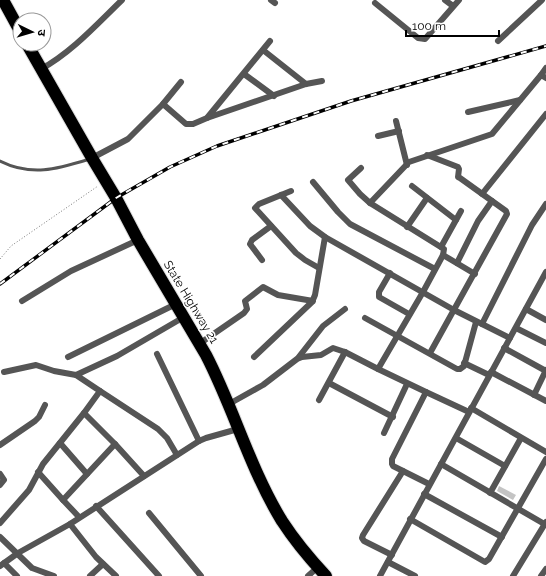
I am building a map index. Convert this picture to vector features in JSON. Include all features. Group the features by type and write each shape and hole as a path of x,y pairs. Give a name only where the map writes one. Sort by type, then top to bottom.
{"highway":[{"path":"3,0 12,16"},
{"name":"State Highway 21","path":"32,52 216,375 267,494 282,521 322,572"}],"street":[{"path":"41,69 55,62 73,47 122,0"},
{"path":"445,0 453,6"},
{"path":"375,3 418,38 423,39 459,0"},
{"path":"498,42 542,0"},
{"path":"208,118 270,41"},
{"path":"263,50 306,84"},
{"path":"370,203 407,165 415,159 492,134 520,100 543,76 546,68"},
{"path":"244,74 274,96"},
{"path":"163,104 186,124 193,124 306,84 322,81"},
{"path":"92,158 128,139 163,104 181,82"},
{"path":"468,112 520,100"},
{"path":"482,194 546,114"},
{"path":"396,121 407,165"},
{"path":"378,136 399,130"},
{"path":"427,155 458,167 458,177 506,211 507,214 430,353"},
{"path":"361,168 348,180 360,194 370,203 444,249 443,255 423,292 378,369"},
{"path":"313,182 350,224 435,269"},
{"path":"412,186 456,220"},
{"path":"290,191 259,204 255,208 296,253 319,268"},
{"path":"281,195 310,226 324,237 454,310 510,338"},
{"path":"407,227 427,198"},
{"path":"457,263 478,220 492,201"},
{"path":"365,318 457,369 462,368 479,323 532,225 546,204"},
{"path":"441,247 461,210"},
{"path":"262,260 250,244 252,240 271,226"},
{"path":"254,357 313,301 324,237"},
{"path":"22,301 71,271 138,240"},
{"path":"443,255 475,274"},
{"path":"390,273 379,292 379,297 410,314"},
{"path":"380,576 429,484 546,274"},
{"path":"199,344 244,313 247,309 245,301 263,287 278,295 313,301"},
{"path":"68,357 176,304"},
{"path":"229,404 263,385 297,359 323,326 345,309"},
{"path":"526,309 546,320"},
{"path":"76,375 118,356 184,317"},
{"path":"516,328 546,343"},
{"path":"297,359 321,354 333,348 345,352 407,384 470,410 546,452"},
{"path":"504,348 546,370 534,395"},
{"path":"320,400 345,352"},
{"path":"157,354 200,441"},
{"path":"464,363 546,401"},
{"path":"4,372 36,365 54,371 76,375 158,429 167,438 177,454"},
{"path":"329,383 393,417"},
{"path":"384,433 393,417 407,384"},
{"path":"0,523 29,490 43,464 100,391"},
{"path":"426,392 392,462 393,466 429,484"},
{"path":"0,445 35,421 39,417 45,405"},
{"path":"84,413 144,476"},
{"path":"17,576 2,564 18,553 70,524 177,454 206,438 238,429"},
{"path":"456,438 506,466"},
{"path":"490,493 521,438"},
{"path":"60,443 87,474"},
{"path":"63,500 115,444"},
{"path":"410,519 485,562 489,559 546,459"},
{"path":"441,464 546,524 513,576"},
{"path":"392,554 364,541 362,536 403,471"},
{"path":"38,472 79,517"},
{"path":"0,474 4,480 0,485"},
{"path":"424,494 502,537"},
{"path":"96,506 160,576"},
{"path":"149,513 201,576"},
{"path":"70,524 103,564 116,576"},
{"path":"0,537 32,568 54,576"},
{"path":"388,562 415,576"},
{"path":"90,576 103,564"},
{"path":"542,576 546,569"},
{"path":"308,576 322,572"}],"lane":[{"path":"0,161 18,169 40,171 61,168 92,158"}],"path":[{"path":"0,259 10,246 106,181"}],"building":[{"path":"499,486 516,495 513,500 497,491"}],"railway":[{"path":"0,284 116,198 170,167 217,146 351,101 546,46"}]}
